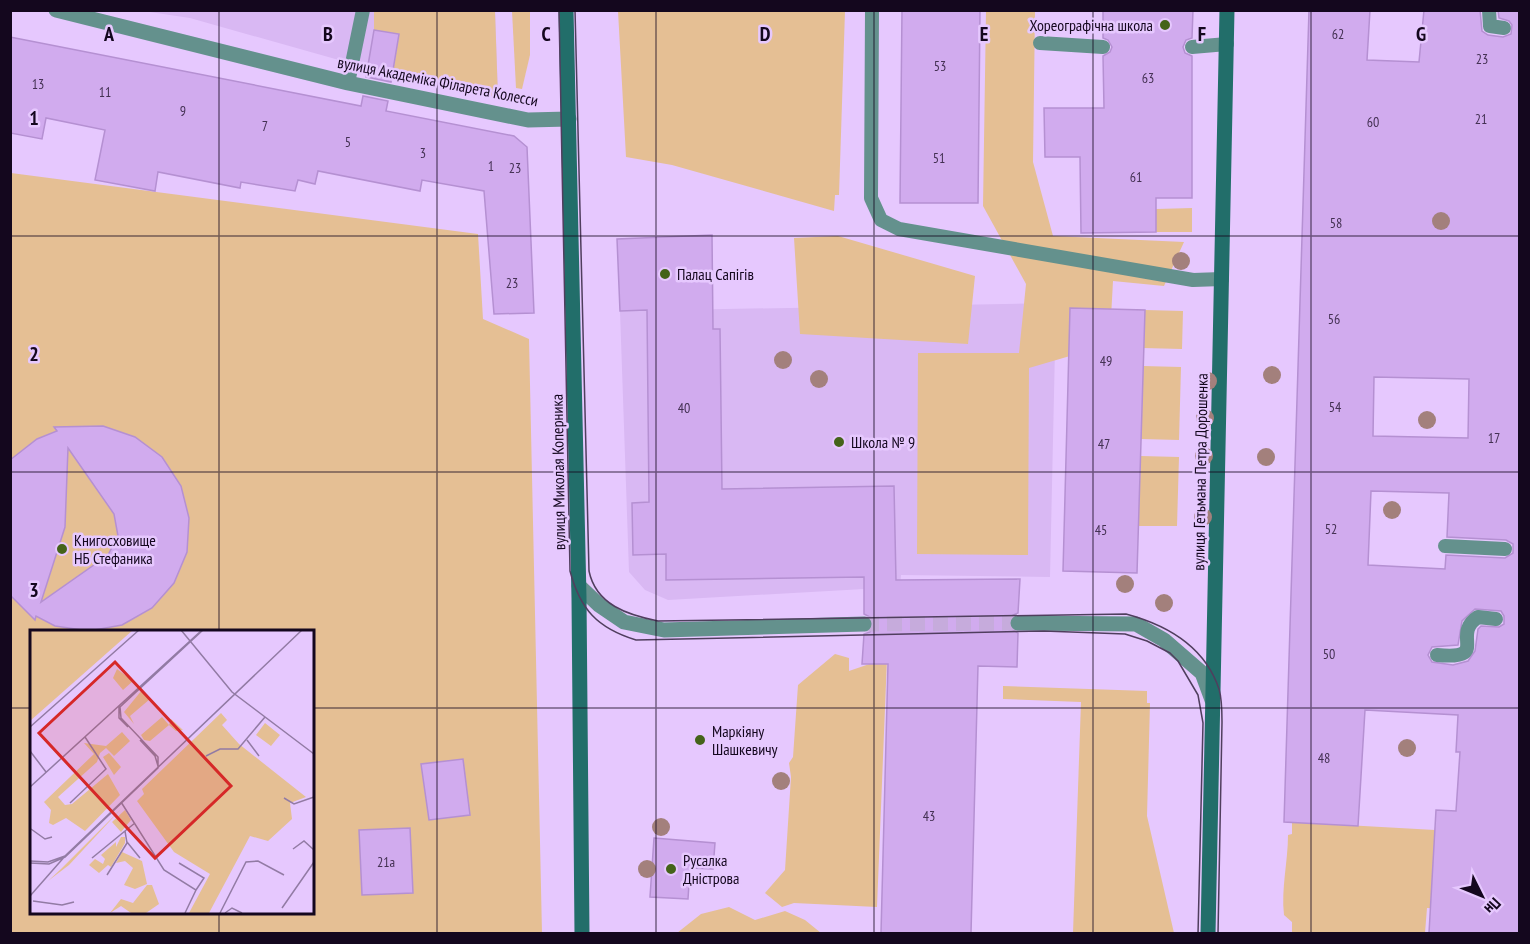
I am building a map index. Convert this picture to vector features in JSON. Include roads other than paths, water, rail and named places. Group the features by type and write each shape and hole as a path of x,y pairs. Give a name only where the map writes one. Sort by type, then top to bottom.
{"main road":[{"name":"вулиця Миколая Коперника","path":"566,10 579,586 582,933"},
{"name":"вулиця Гетьмана Петра Дорошенка","path":"1208,933 1227,10"}],"street":[{"name":"вулиця Академіка Філарета Колесси","path":"56,10 348,83 528,120 569,119"},
{"path":"579,586 624,622 664,630 864,624"},
{"path":"1018,623 1136,624 1164,640 1202,673 1213,703"}],"lane":[{"path":"348,83 363,10"},
{"path":"872,10 871,198 880,220 899,229 1193,280 1222,279"},
{"path":"1489,10 1490,26 1504,28"},
{"path":"1041,43 1103,47"},
{"path":"1192,47 1227,44"},
{"path":"1445,546 1505,549"},
{"path":"1437,655 1458,657 1464,655 1467,650 1468,628 1473,620 1478,617 1496,619"}],"tunnel":[{"path":"864,624 1018,623"}],"tram line":[{"path":"559,10 570,571 585,606 592,615 611,630 636,640 1044,631 1125,634 1147,641 1170,653 1178,661 1198,695 1203,723 1198,934"},
{"path":"575,10 589,571 599,592 606,600 625,612 658,621 1126,614 1170,631 1183,640 1204,661 1213,674 1221,697 1218,934"}],"place":[{"name":"Хореографічна школа","path":"1165,25"},
{"name":"Палац Сапігів","path":"665,274"},
{"name":"Школа № 9","path":"839,442"},
{"name":"Книгосховище НБ Стефаника","path":"62,549"},
{"name":"Маркіяну Шашкевичу","path":"700,740"},
{"name":"Русалка Дністрова","path":"671,869"}]}
